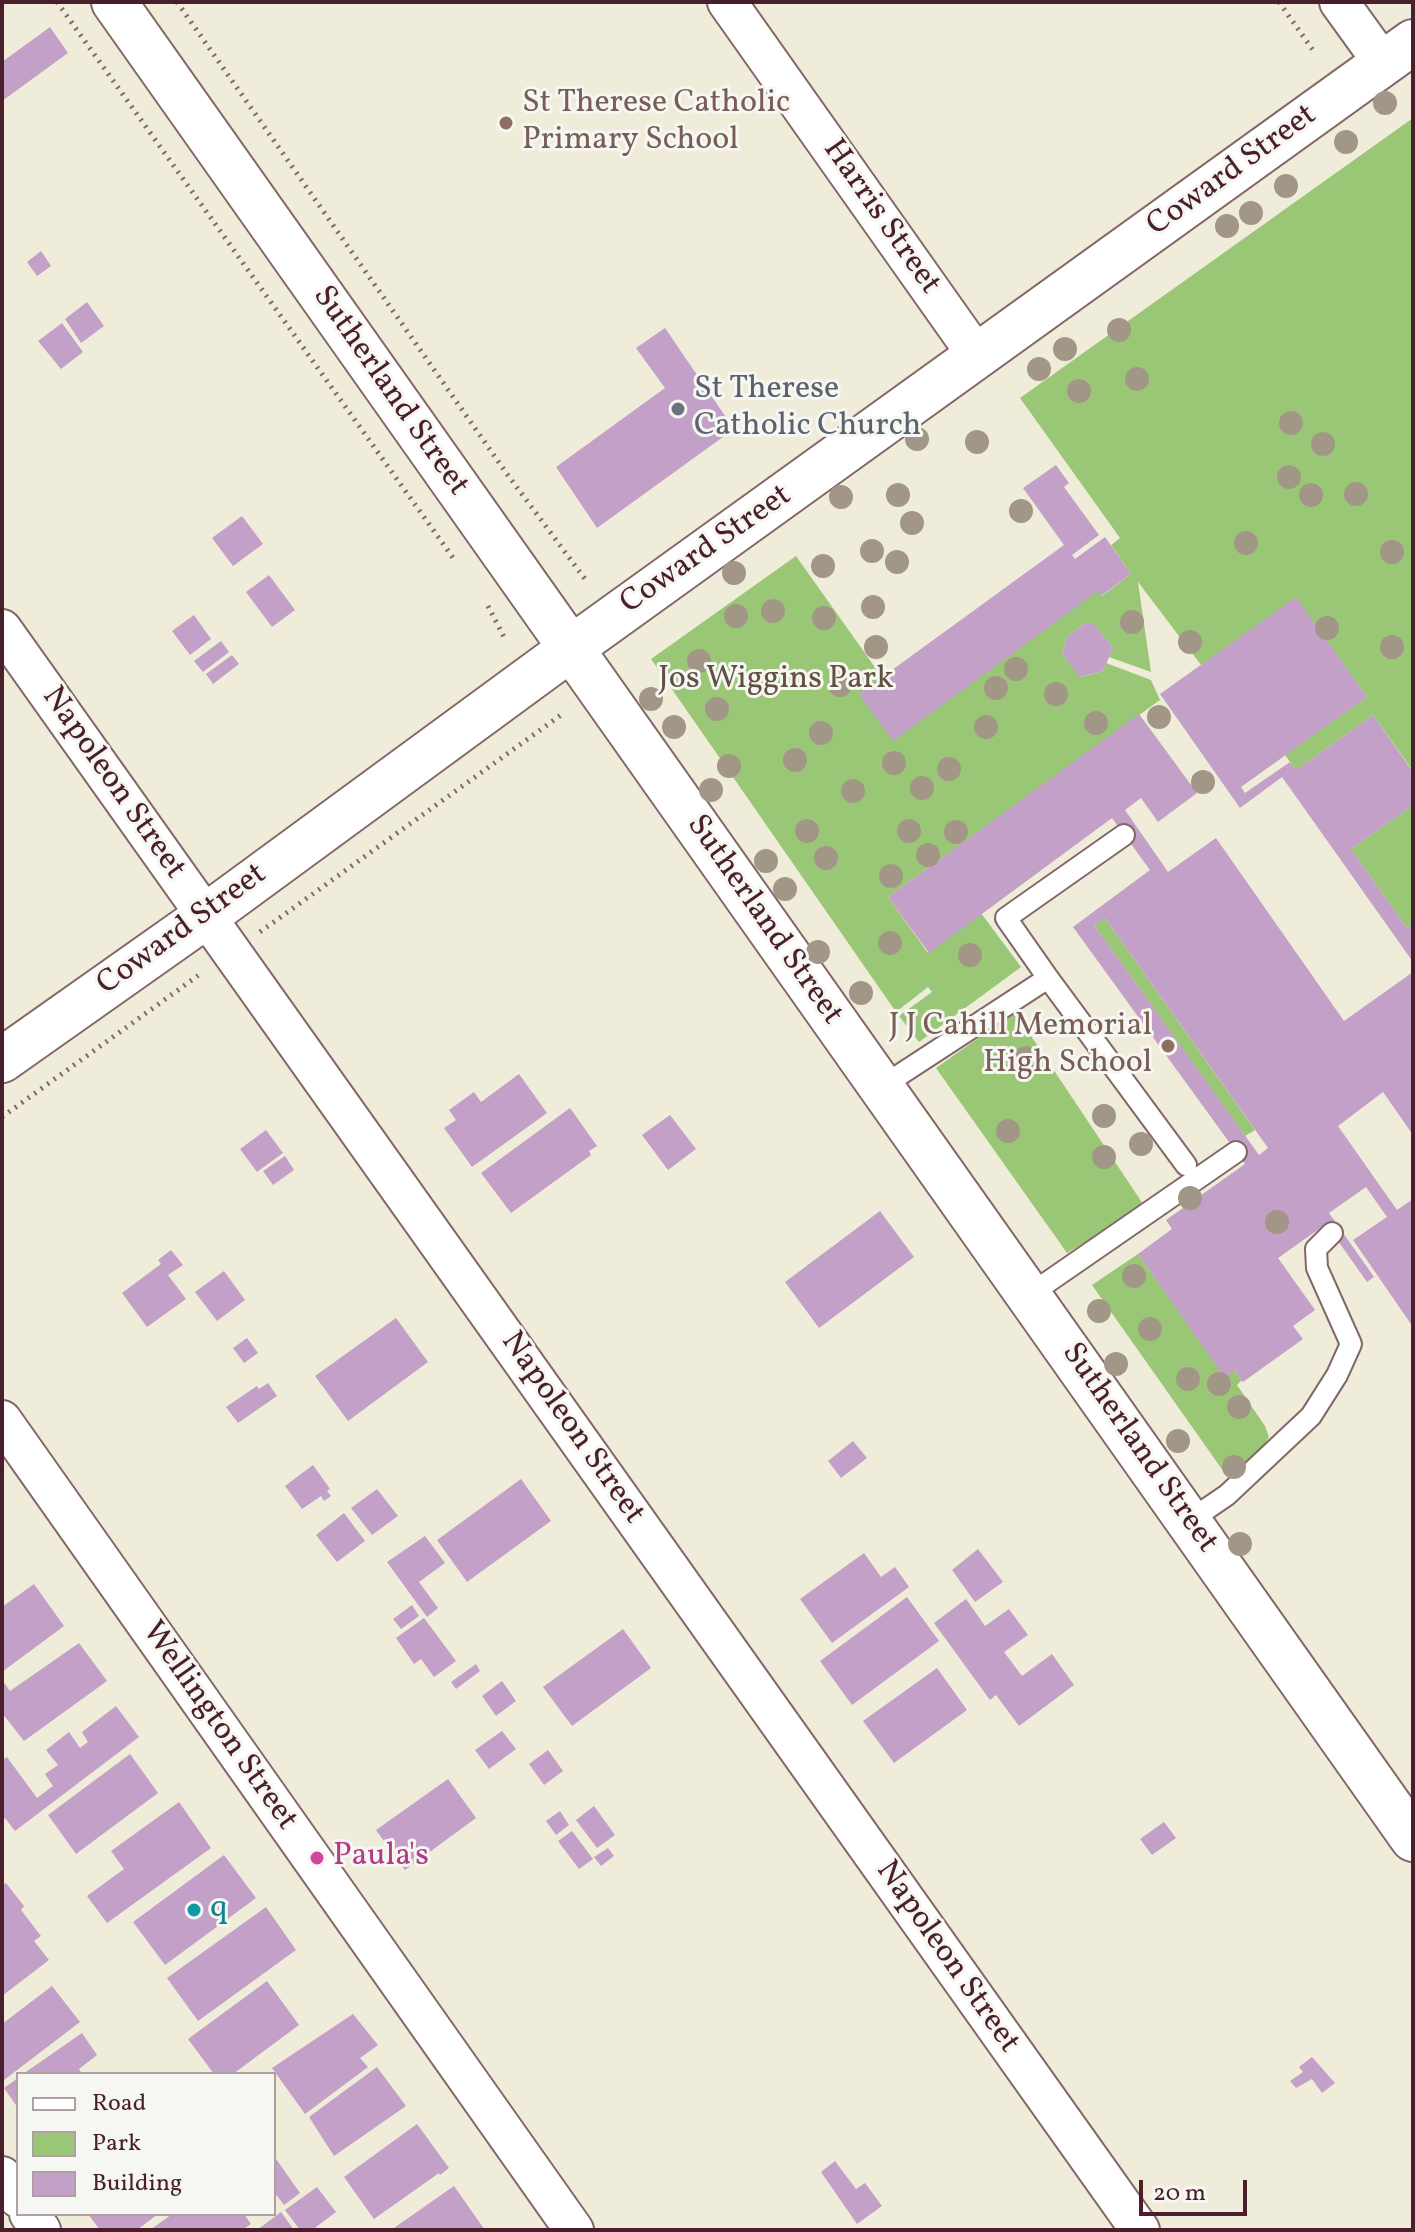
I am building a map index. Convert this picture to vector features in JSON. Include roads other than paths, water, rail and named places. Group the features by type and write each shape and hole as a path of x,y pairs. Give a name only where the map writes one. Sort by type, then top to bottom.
{"street":[{"name":"Sutherland Street","path":"114,2 1413,1839"},
{"name":"Harris Street","path":"727,2 978,357"},
{"path":"1339,2 1398,52"},
{"name":"Coward Street","path":"2,1060 206,916 570,649 1398,52"},
{"name":"Napoleon Street","path":"2,629 1140,2230"},
{"name":"Wellington Street","path":"2,1420 574,2230"},
{"path":"2,2176 16,2195"}],"lane":[{"path":"1124,835 1006,918 1186,1165"},
{"path":"881,1087 1048,978"},
{"path":"1029,1295 1236,1152"},
{"path":"1189,1521 1227,1495 1311,1416 1337,1375 1351,1344 1317,1268 1316,1249 1332,1233"}],"place":[{"name":"St Therese Catholic Primary School","path":"506,123"},
{"name":"St Therese Catholic Church","path":"678,409"},
{"name":"J J Cahill Memorial High School","path":"1168,1046"},
{"name":"Paula's","path":"317,1858"},
{"name":"q","path":"194,1910"}],"park label":[{"name":"Jos Wiggins Park","path":"776,681"}]}
